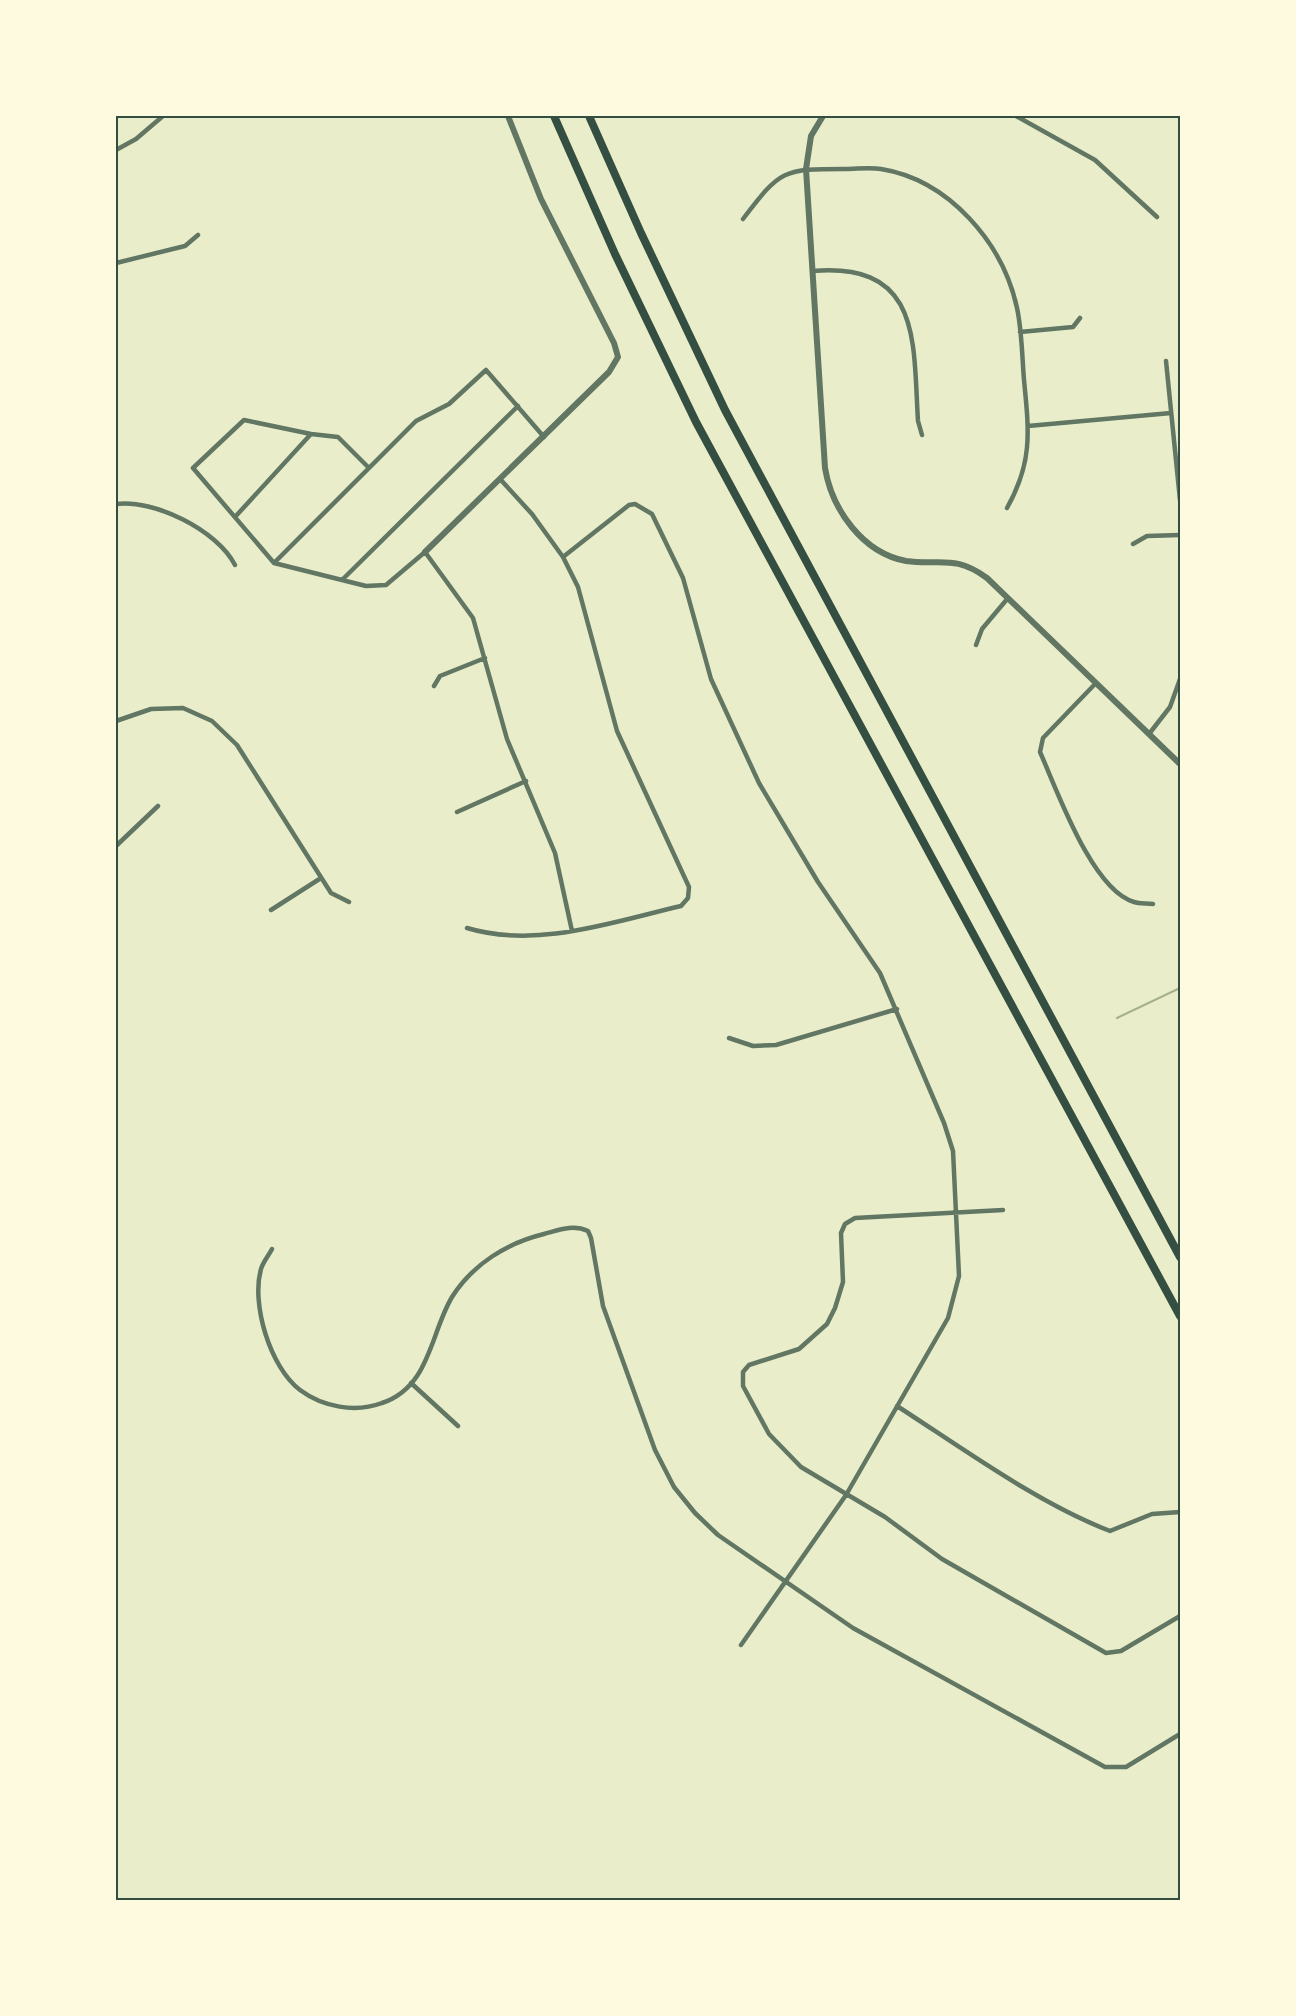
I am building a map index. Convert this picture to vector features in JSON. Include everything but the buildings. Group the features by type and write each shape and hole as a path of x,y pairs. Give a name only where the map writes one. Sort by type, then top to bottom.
{"highway":[{"path":"554,116 615,254 696,422 1180,1316"},
{"path":"590,116 641,233 725,410 1180,1257"}],"street":[{"path":"116,150 136,139 163,116"},
{"path":"369,468 338,437 311,434 244,420 193,468 274,563 366,586 386,585 425,552 544,437 609,372 618,357 614,343 541,199 508,116"},
{"path":"823,116 811,136 806,169 825,468 838,506 862,538 878,550 905,561 948,561 964,565 987,578 1180,764"},
{"path":"1016,116 1095,160 1157,217"},
{"path":"743,219 772,181 806,169 880,169 918,182 952,202 975,225 1001,265 1017,307 1020,333 1028,426 1026,466 1020,484 1007,508"},
{"path":"116,263 181,247 189,244 198,235"},
{"path":"813,271 840,269 862,274 882,285 901,305 913,333 918,421 922,435"},
{"path":"1020,333 1073,327 1080,318"},
{"path":"1166,361 1180,500"},
{"path":"274,563 416,421 449,404 486,370 544,437"},
{"path":"342,580 518,406"},
{"path":"1028,426 1171,413"},
{"path":"235,517 311,434"},
{"path":"467,928 485,933 527,937 572,931 681,906 688,898 689,887 617,731 578,587 563,556 532,514 500,479"},
{"path":"116,504 143,505 168,512 223,547 235,565"},
{"path":"563,556 629,505 635,504 652,514 683,578 711,679 759,783 818,882 880,973 897,1009 953,1151 959,1276 952,1308 846,1495 787,1583 741,1645"},
{"path":"1133,544 1147,536 1180,535"},
{"path":"425,552 469,610 485,658 507,740 555,853 572,931"},
{"path":"976,645 982,629 1008,598"},
{"path":"434,686 440,676 485,658"},
{"path":"1149,734 1170,707 1180,680"},
{"path":"1095,684 1043,738 1040,752 1087,857 1108,882 1133,902 1153,904"},
{"path":"116,721 151,708 183,708 212,721 237,745 331,893 349,902"},
{"path":"457,812 526,781"},
{"path":"116,846 158,806"},
{"path":"271,910 321,878"},
{"path":"729,1038 753,1046 776,1046 897,1009"},
{"path":"1003,1210 855,1218 844,1224 841,1233 843,1282 836,1308 827,1323 799,1349 749,1365 743,1372 743,1386 770,1434 801,1467 885,1517 942,1559 1106,1653 1121,1651 1180,1616"},
{"path":"272,1249 261,1267 258,1289 267,1341 282,1368 299,1389 328,1404 351,1408 382,1403 411,1383 427,1362 453,1296 488,1258 526,1238 575,1226 581,1227 588,1231 591,1238 603,1306 664,1470 695,1513 718,1535 853,1628 1105,1767 1126,1767 1180,1734"},
{"path":"411,1383 458,1426"},
{"path":"897,1406 1008,1478 1093,1525 1110,1531 1152,1514 1180,1512"}],"waterway":[{"path":"1117,1018 1180,988"}]}
